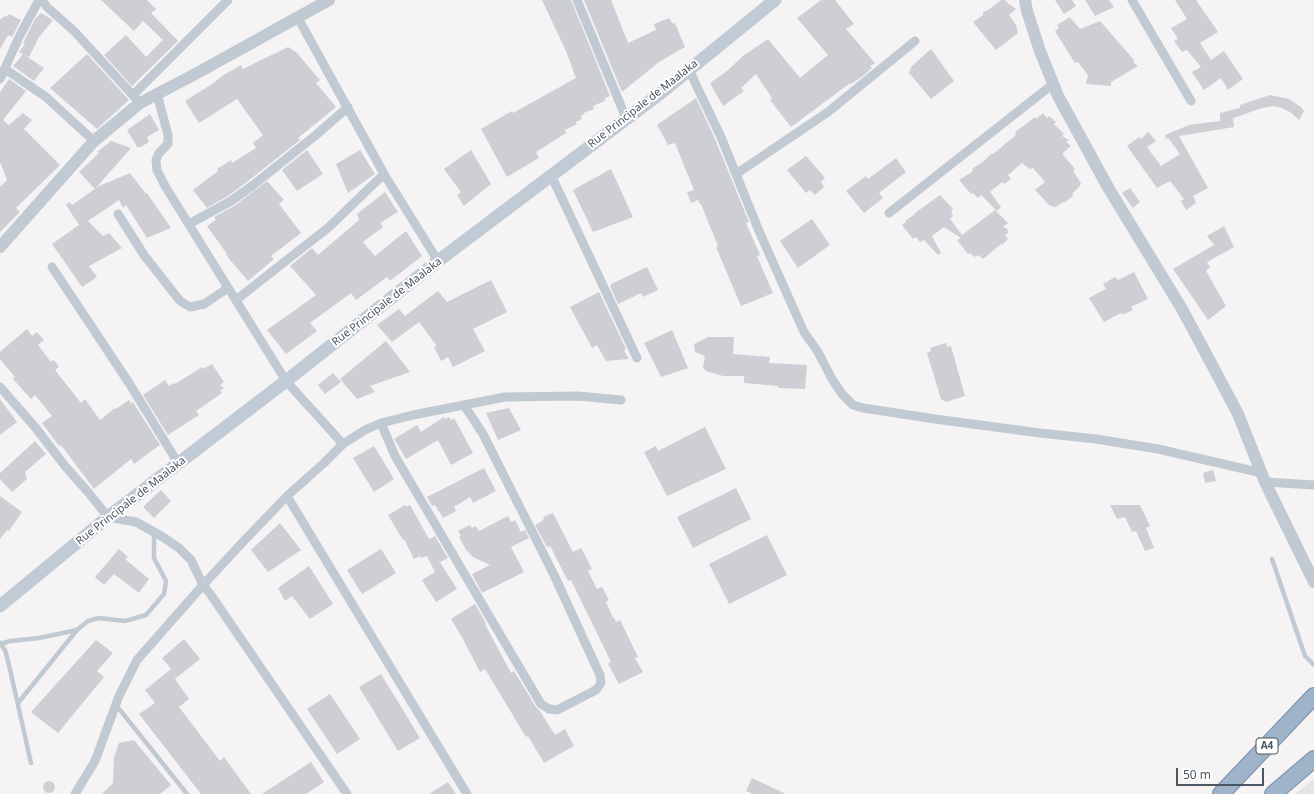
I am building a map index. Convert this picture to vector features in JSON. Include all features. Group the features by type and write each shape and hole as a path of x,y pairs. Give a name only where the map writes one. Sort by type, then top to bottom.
{"highway":[{"name":"A4","path":"1221,794 1314,697"},
{"path":"1273,794 1314,759"}],"main road":[{"name":"Rue Principale de Maalaka","path":"0,606 108,517 286,381 438,261 689,70 775,0"}],"street":[{"path":"0,79 20,35 40,0 75,32 136,99"},
{"path":"0,247 94,141 136,99 228,0"},
{"path":"136,99 157,94 329,0"},
{"path":"577,0 626,118"},
{"path":"1025,0 1027,12 1040,51 1058,96 1109,189 1182,309 1212,363 1238,414 1263,478 1314,582"},
{"path":"1132,0 1191,101"},
{"path":"298,18 384,174 438,261"},
{"path":"736,174 828,112 915,41"},
{"path":"5,69 46,97 94,141"},
{"path":"689,70 721,137 759,231 804,332 818,352 832,379 842,394 853,405 863,408 935,419 1158,449 1263,478 1314,485"},
{"path":"889,213 1053,84"},
{"path":"157,94 168,135 168,144 159,153 156,160 157,170 165,186 286,381 343,444"},
{"path":"189,224 231,201 252,186 348,108"},
{"path":"236,300 329,227 384,174"},
{"path":"551,175 637,358"},
{"path":"118,214 144,255 180,301 190,307 204,304 228,288"},
{"path":"52,267 129,383 178,463"},
{"path":"0,387 35,427 64,466 108,517 136,522 179,548 191,560 203,585 347,794"},
{"path":"75,794 95,761 116,704 137,660 203,585 287,496 343,444 365,430 381,423 413,415 505,397 578,396 621,400"},
{"path":"381,423 395,456 541,704 548,709 557,710 596,690 600,683 600,675 547,561 483,434 464,405"},
{"path":"287,496 467,794"}],"lane":[{"path":"18,703 78,630 88,621 99,618 125,621 146,615 164,594 166,581 154,558 154,532"},
{"path":"1272,559 1305,656 1314,664"},
{"path":"31,763 9,665 1,643 39,638 78,630"},
{"path":"116,704 188,794"}],"shaded area":[{"path":"1314,779 1314,794 1295,794 1301,789"}],"building":[{"path":"101,0 147,0 156,9 151,13 178,41 132,86 104,55 126,35 146,57 163,40 143,21 134,31"},
{"path":"542,0 571,0 610,96 605,98 605,101 593,106 594,109 584,113 581,116 582,119 576,122 577,124 565,130 566,133 536,152 539,158 507,177 481,129 576,78 566,51"},
{"path":"584,0 611,0 628,43 656,30 654,24 669,18 673,24 675,23 685,47 659,62 622,92"},
{"path":"821,0 835,0 854,24 846,29 875,63 870,66 872,68 791,127 770,100 772,98 756,74 741,88 744,91 723,106 710,83 727,71 743,56 768,39 800,78 828,55 797,18"},
{"path":"1001,0 1005,0 1016,9 1009,15 1016,25 1018,33 996,50 973,22 983,15 983,12"},
{"path":"1055,0 1072,0 1076,6 1064,14"},
{"path":"1085,0 1109,0 1114,7 1095,16"},
{"path":"1175,0 1196,0 1218,32 1200,43 1211,60 1224,51 1243,79 1228,90 1221,78 1204,90 1192,72 1201,67 1187,50 1182,52 1174,41 1178,39 1171,28 1187,19"},
{"path":"41,13 53,20 39,37 29,57 19,52 25,44 23,43 35,19"},
{"path":"9,14 21,20 12,37 8,35 0,49 0,20"},
{"path":"1070,17 1080,29 1100,21 1134,60 1133,62 1138,66 1111,82 1111,86 1086,84 1088,75 1078,62 1075,63 1055,31 1059,28 1057,25"},
{"path":"288,47 296,52 320,80 316,83 336,107 298,138 300,140 248,181 228,196 207,208 193,190 218,171 217,169 231,160 232,163 256,148 253,143 263,135 237,99 199,123 185,101 241,65 243,69"},
{"path":"931,49 954,81 931,99 909,73 911,67"},
{"path":"23,54 44,68 34,81 13,66"},
{"path":"87,54 129,100 97,129 50,88"},
{"path":"9,79 26,91 3,120 9,125 23,113 32,120 24,129 60,165 16,208 20,212 0,232 0,187 7,180 0,162 0,92"},
{"path":"1270,95 1289,99 1301,107 1304,111 1299,120 1290,112 1273,106 1262,108 1231,119 1233,119 1234,127 1179,136 1208,188 1193,196 1196,203 1186,210 1181,201 1184,199 1170,181 1157,188 1127,146 1139,137 1141,139 1148,132 1156,141 1147,147 1161,166 1180,154 1168,138 1166,139 1165,135 1189,125 1220,121 1220,113 1240,108 1240,105"},
{"path":"696,98 715,139 749,222 746,223 760,255 757,256 773,293 741,306 716,247 718,246 701,204 698,200 691,203 687,192 694,190 675,143 668,145 657,125"},
{"path":"1043,113 1047,118 1049,116 1056,122 1054,124 1064,134 1062,136 1069,140 1066,142 1071,146 1063,153 1063,155 1075,169 1073,171 1081,183 1072,194 1073,196 1056,207 1050,206 1035,190 1045,182 1033,168 1030,169 1022,163 1008,175 1011,179 1004,184 1002,182 990,192 1001,207 997,211 981,195 978,198 973,193 971,194 959,180 973,171 972,169 1016,135 1015,132"},
{"path":"150,114 159,130 147,137 149,142 141,147 137,147 127,130"},
{"path":"111,141 131,148 95,189 79,172 99,153 97,152"},
{"path":"307,150 323,174 297,191 282,170"},
{"path":"360,150 375,174 348,193 336,164"},
{"path":"471,150 491,184 464,206 457,195 461,192 444,169"},
{"path":"806,156 825,178 821,182 824,187 815,195 810,190 806,193 787,170"},
{"path":"896,158 906,172 879,193 883,198 864,213 846,191 866,176 868,179"},
{"path":"611,169 633,217 593,232 573,190"},
{"path":"130,173 146,194 147,193 171,228 147,238 126,205 123,208 119,200 88,221 103,236 109,233 122,248 89,266 97,277 82,287 52,244 79,225 66,205 69,202 72,205 99,186"},
{"path":"267,181 284,200 279,204 301,233 271,256 274,259 248,281 226,255 227,254 207,226 216,220 214,217 234,206"},
{"path":"1130,188 1140,202 1133,208 1122,193"},
{"path":"385,192 398,212 380,223 383,227 363,242 375,256 406,231 422,256 390,281 387,277 356,300 351,293 310,323 317,331 286,354 267,330 316,295 290,266 312,248 318,255 359,220 357,214"},
{"path":"940,195 953,209 951,210 953,216 950,219 962,235 995,210 1008,223 1003,227 1008,229 1007,231 1009,232 1005,235 1008,239 983,259 979,255 975,257 970,253 968,254 957,240 961,238 944,227 932,236 941,253 938,255 924,240 920,242 916,237 913,239 902,225 915,213"},
{"path":"812,219 830,245 798,268 780,241"},
{"path":"1224,226 1234,247 1207,262 1210,267 1206,271 1226,306 1208,320 1173,269 1214,245 1207,236"},
{"path":"647,267 658,290 643,297 641,293 618,304 610,286 611,284"},
{"path":"1134,272 1148,299 1131,307 1133,310 1122,315 1121,313 1104,322 1089,298 1106,289 1103,284 1115,277 1118,280"},
{"path":"491,280 507,312 473,329 485,351 453,367 448,357 441,361 434,347 437,346 419,322 392,342 377,325 399,309 405,316 438,291 447,302"},
{"path":"599,292 626,349 624,350 629,359 606,361 597,345 592,348 570,307"},
{"path":"27,329 32,336 37,332 44,340 38,345 51,362 54,360 59,367 55,370 81,403 85,399 100,420 115,408 116,409 129,400 131,404 133,402 160,445 134,464 131,459 94,489 61,445 59,446 42,423 52,416 35,395 31,399 13,379 15,377 0,359 0,352"},
{"path":"672,330 688,368 661,377 644,343"},
{"path":"708,337 734,337 733,354 770,357 769,363 807,365 805,389 778,388 778,386 744,383 744,376 723,376 706,371 703,368 705,356 695,352 694,344"},
{"path":"386,341 410,372 370,386 375,392 357,399 340,379"},
{"path":"946,343 947,347 951,346 965,396 946,402 941,399 927,353 931,351 930,348"},
{"path":"212,364 224,382 220,385 224,388 220,391 222,393 196,411 199,415 168,435 143,395 165,380 169,386 174,383 175,384 202,367 203,369"},
{"path":"333,373 341,382 325,394 318,385"},
{"path":"0,399 17,422 0,435"},
{"path":"509,408 521,430 498,440 486,413"},
{"path":"444,417 445,419 449,417 451,420 454,418 473,453 451,465 438,440 406,459 394,439 417,425 421,432"},
{"path":"705,427 726,469 667,496 644,452 656,446 658,451"},
{"path":"35,441 46,454 25,472 27,479 12,492 0,479 0,473"},
{"path":"374,446 394,479 374,492 353,458"},
{"path":"484,468 496,491 473,503 470,497 454,507 456,511 443,518 435,505 432,506 427,497"},
{"path":"1213,470 1216,481 1205,483 1203,473"},
{"path":"736,488 751,519 693,548 677,517"},
{"path":"161,490 171,501 154,518 143,507"},
{"path":"0,496 22,512 9,531 7,530 0,539"},
{"path":"405,505 406,507 410,505 429,539 435,536 448,558 440,562 457,589 436,602 422,580 435,572 427,556 421,558 420,556 414,559 404,539 403,540 388,515"},
{"path":"1110,505 1140,505 1150,526 1146,528 1154,548 1145,551 1136,531 1132,532 1125,517 1117,519"},
{"path":"553,513 573,552 581,548 592,569 588,571 597,589 602,587 609,600 606,602 613,618 614,617 616,622 620,620 638,657 635,658 643,672 619,684 608,664 611,662 571,580 568,581 550,546 547,547 535,525 544,520 543,517"},
{"path":"508,516 511,522 515,520 521,532 525,530 529,538 511,547 524,572 482,593 472,574 490,565 473,557 466,550 459,537 461,536 458,531 470,525 472,528 476,526 479,531"},
{"path":"280,523 301,550 268,572 251,550"},
{"path":"767,535 787,575 729,604 709,564"},
{"path":"119,549 128,557 125,559 149,579 139,593 114,574 104,585 95,577"},
{"path":"381,549 396,573 362,594 347,570"},
{"path":"309,566 333,604 310,619 292,596 285,601 278,588"},
{"path":"475,604 511,673 514,671 555,735 565,729 574,746 544,763 528,736 526,737 485,669 480,672 451,619"},
{"path":"184,639 200,659 175,679 189,699 179,707 220,761 224,757 251,794 201,794 139,714 155,703 145,690 171,669 162,658"},
{"path":"96,640 113,653 97,671 104,677 58,733 31,712"},
{"path":"381,674 420,738 398,751 359,687"},
{"path":"330,694 360,739 337,754 307,709"},
{"path":"134,740 171,785 160,794 102,794 113,783 114,757 119,743"},
{"path":"311,762 324,782 306,794 262,794"},
{"path":"752,778 786,794 753,794 746,791"},
{"path":"47,781 51,781 55,787 51,793 47,793 43,789 43,785"},
{"path":"448,782 456,794 429,794"}]}
